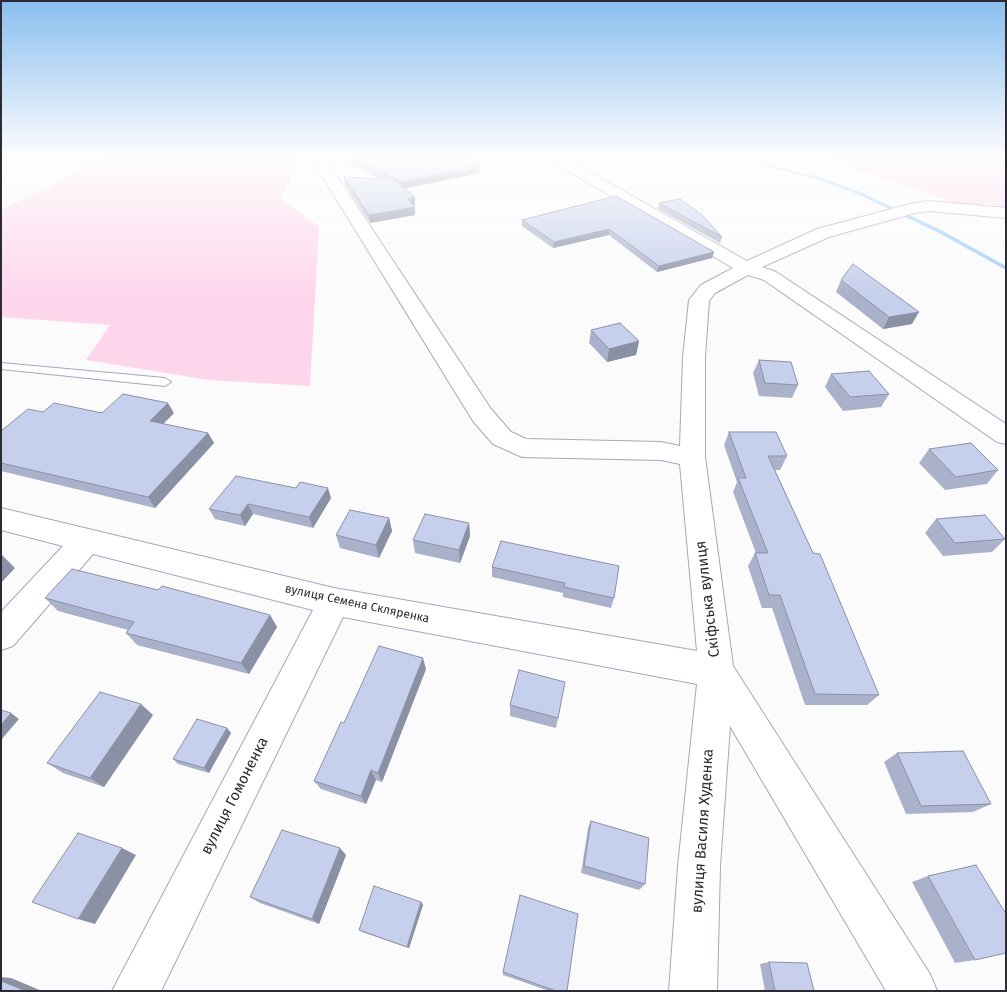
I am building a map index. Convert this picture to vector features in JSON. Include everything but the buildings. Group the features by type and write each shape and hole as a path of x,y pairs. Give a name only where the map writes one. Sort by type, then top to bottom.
{"street":[{"path":"348,204 482,415 502,438 522,448 661,452 692,457"},
{"path":"636,204 746,268 770,276 799,294 1006,436"},
{"name":"Скіфська вулиця","path":"912,991 716,670 692,457 694,357 699,300 708,288 746,268 822,233 856,223 914,208 938,207 1006,213"},
{"name":"вулиця Семена Скляренка","path":"1,519 88,539 334,602 716,670"},
{"path":"1,636 88,539"},
{"name":"вулиця Гомоненка","path":"136,991 334,602"},
{"name":"вулиця Василя Худенка","path":"693,991 699,866 716,670"}],"lane":[{"path":"1,366 165,382"}],"shaded area":[{"path":"13,204 288,204 319,227 310,386 209,380 86,360 110,325 1,317 1,210"},
{"path":"960,204 983,204 971,208"},
{"path":"990,204 1006,204 1006,212"}],"waterway":[{"path":"883,204 941,232 1006,268"}]}
